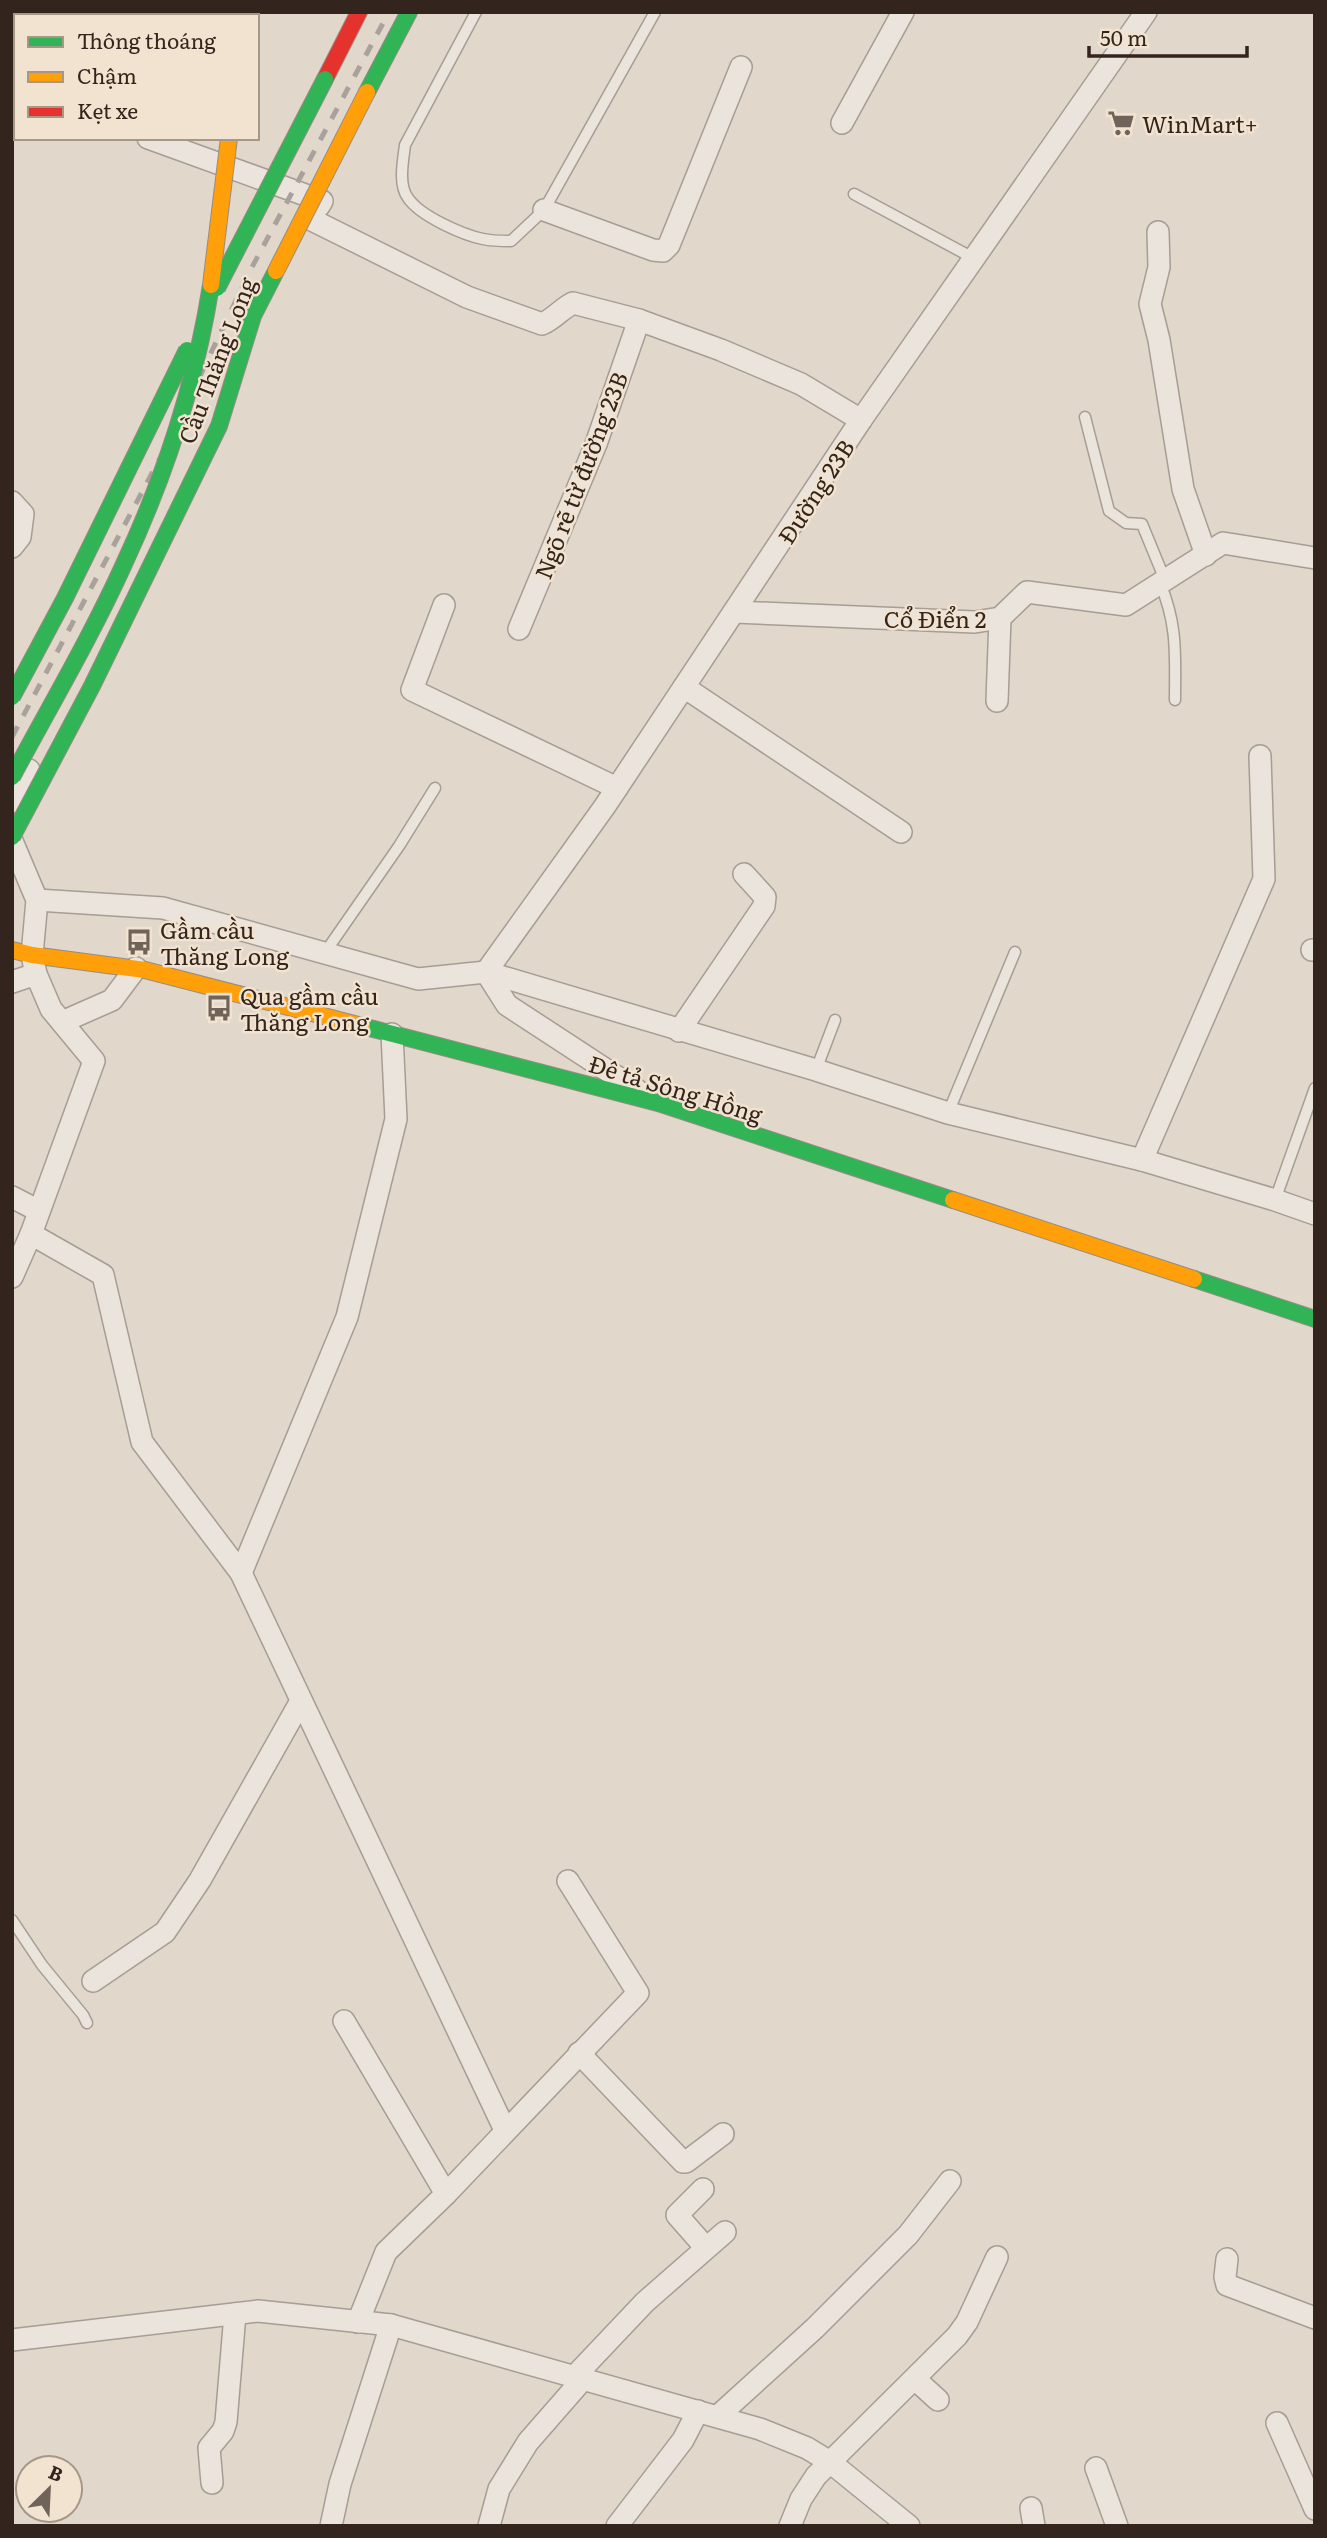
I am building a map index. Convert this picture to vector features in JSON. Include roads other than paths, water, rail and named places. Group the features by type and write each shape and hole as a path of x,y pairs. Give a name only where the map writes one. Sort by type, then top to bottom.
{"main road":[{"name":"Cầu Thăng Long","path":"12,697 71,586 210,302 359,12"},
{"name":"Cầu Thăng Long","path":"12,839 92,686 219,426 253,316 409,12"},
{"name":"Cầu Thăng Long","path":"12,777 93,628 136,537 169,452 200,343 215,262 229,140"},
{"name":"Đê tả Sông Hồng","path":"27,960 135,968 658,1103 1315,1319"}],"street":[{"path":"842,123 903,12"},
{"name":"Đường 23B","path":"486,972 617,788 861,420 976,260 1146,12"},
{"path":"544,210 653,250 663,251 674,234 741,66"},
{"path":"12,802 111,618 322,201 154,140"},
{"path":"312,220 467,297 542,324 573,303 639,320 721,350 801,384 861,420"},
{"path":"1158,232 1159,267 1150,304 1183,489 1206,555"},
{"name":"Ngõ rẽ từ đường 23B","path":"519,629 597,444 639,320"},
{"path":"12,502 23,514 20,537 12,547"},
{"name":"Cổ Điển 2","path":"735,612 975,622 1000,618 1027,592 1126,605 1223,543 1315,558"},
{"path":"444,605 412,690 617,788"},
{"path":"997,701 1000,618"},
{"path":"684,687 901,832"},
{"path":"1142,1160 1265,879 1260,756"},
{"path":"12,839 37,900 27,960 12,982"},
{"path":"679,1031 764,906 765,897 744,874"},
{"path":"37,900 163,908 418,979 486,972 816,1070 948,1113 1142,1160 1315,1214"},
{"path":"12,1277 31,1234 94,1061 51,1009 27,960"},
{"path":"62,1022 112,1000 135,968"},
{"path":"486,972 507,1005 658,1103"},
{"path":"241,1573 346,1317 396,1119 392,1034"},
{"path":"12,1197 39,1211"},
{"path":"31,1234 103,1275 142,1442 241,1573 505,2130"},
{"path":"93,1981 165,1932 200,1880 301,1701"},
{"path":"358,2322 386,2252 446,2194 638,1993 568,1881"},
{"path":"344,2021 446,2194"},
{"path":"579,2053 683,2162 723,2134"},
{"path":"617,2526 683,2440 708,2414 815,2328 908,2235 950,2181"},
{"path":"703,2189 677,2215 706,2248"},
{"path":"489,2526 499,2489 528,2442 578,2378 645,2302 724,2232"},
{"path":"790,2526 801,2499 816,2476 957,2336 967,2322 997,2257"},
{"path":"1227,2259 1227,2285 1315,2318"},
{"path":"12,2340 258,2311 391,2325 760,2429 807,2448 830,2462 909,2526"},
{"path":"212,2483 209,2448 223,2431 226,2422 235,2314"},
{"path":"331,2526 340,2484 391,2325"},
{"path":"915,2380 938,2400"},
{"path":"1277,2423 1315,2509"},
{"path":"1096,2468 1117,2526"}],"lane":[{"path":"476,12 405,145 401,168 407,197 423,212 450,227 483,239 510,241 544,210 655,12"},
{"path":"854,194 976,260"},
{"path":"1085,417 1109,511 1126,523 1142,524 1163,581 1176,635 1175,700"},
{"path":"324,954 399,846 435,788"},
{"path":"948,1113 1014,953"},
{"path":"816,1070 835,1020"},
{"path":"1275,1200 1315,1088"},
{"path":"12,1920 42,1965 87,2023"}],"railway":[{"path":"12,737 167,445 251,269 389,12"}],"place":[{"name":"WinMart+","path":"1121,123"},
{"name":"Gầm cầu Thăng Long","path":"139,942"},
{"name":"Qua gầm cầu Thăng Long","path":"219,1008"}]}
